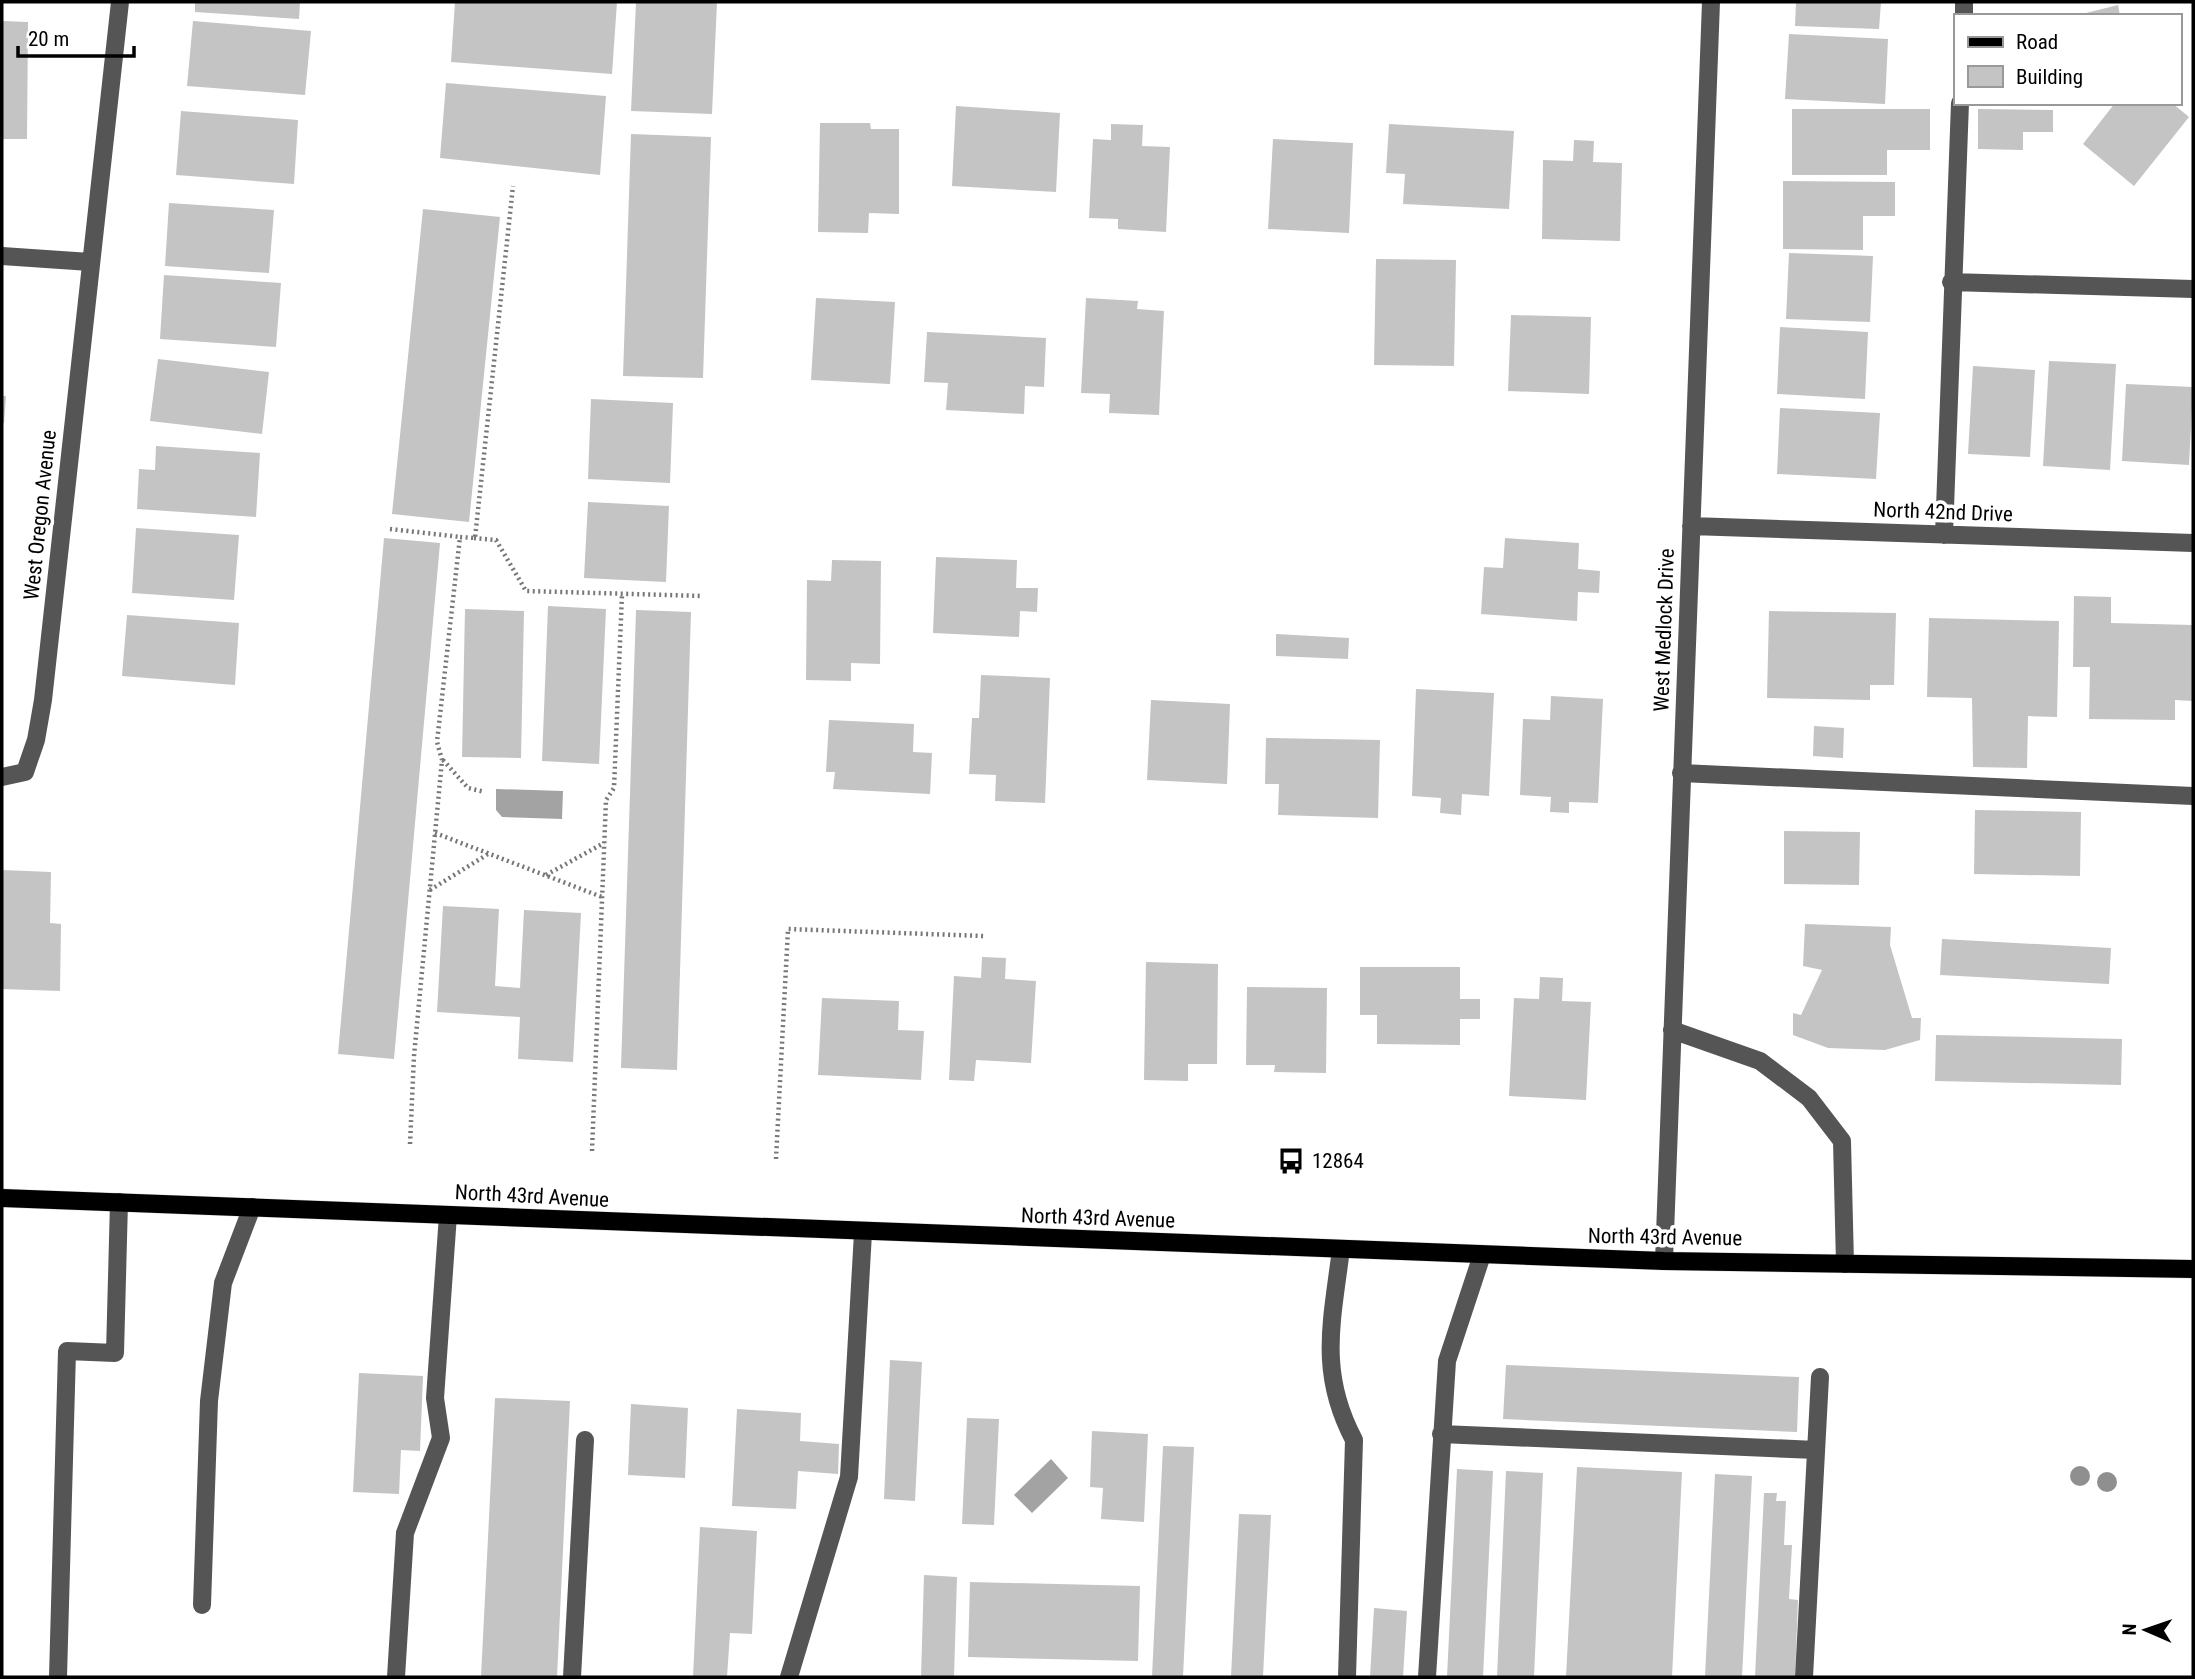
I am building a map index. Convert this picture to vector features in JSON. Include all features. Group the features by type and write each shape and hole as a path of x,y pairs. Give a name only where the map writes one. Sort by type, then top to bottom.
{"main road":[{"name":"North 43rd Avenue","path":"2,1198 863,1233 1664,1261 2193,1269"}],"street":[{"name":"West Oregon Avenue","path":"2,777 25,772 36,740 43,700 120,2"},
{"name":"West Medlock Drive","path":"1664,1261 1711,2"},
{"path":"1944,535 1959,105"},
{"path":"2,256 90,262"},
{"path":"1951,282 2193,289"},
{"name":"North 42nd Drive","path":"1691,526 2193,543"},
{"path":"1681,773 2193,796"},
{"path":"1672,1030 1760,1061 1809,1098 1842,1141 1845,1264"},
{"path":"58,1677 68,1350 115,1353 119,1202"},
{"path":"202,1605 209,1401 223,1283 252,1207"},
{"path":"397,1677 405,1533 441,1438 436,1398 448,1215"},
{"path":"789,1677 849,1477 863,1233"},
{"path":"1340,1249 1328,1347 1338,1409 1354,1440 1347,1677"},
{"path":"1427,1677 1447,1361 1482,1255"},
{"path":"1804,1677 1820,1377"},
{"path":"1441,1434 1816,1450"},
{"path":"572,1677 585,1440"}],"path":[{"path":"475,538 513,186"},
{"path":"390,529 496,540 526,591 703,596"},
{"path":"411,1144 414,1056 442,760 437,743 460,537"},
{"path":"593,1151 606,800 614,788 622,594"},
{"path":"442,760 468,788 485,792"},
{"path":"435,833 602,897"},
{"path":"546,875 605,843"},
{"path":"430,891 488,854"},
{"path":"776,1159 788,929 984,936"}],"shaded area":[{"path":"496,789 563,791 562,819 502,817 496,810"},
{"path":"1051,1459 1068,1478 1032,1513 1014,1495"}],"building":[{"path":"195,2 300,2 299,19 195,12"},
{"path":"455,2 617,2 612,74 451,62"},
{"path":"636,2 717,2 712,114 631,111"},
{"path":"1796,2 1881,2 1879,29 1795,26"},
{"path":"2118,5 2120,14 2082,14"},
{"path":"2,21 28,22 27,139 2,139"},
{"path":"193,21 311,31 305,95 187,86"},
{"path":"1789,34 1888,39 1885,104 1785,99"},
{"path":"446,83 606,96 600,175 440,158"},
{"path":"2113,105 2174,105 2189,117 2134,186 2083,144"},
{"path":"956,106 1060,113 1056,192 952,186"},
{"path":"1792,109 1930,109 1930,150 1887,150 1887,175 1792,175"},
{"path":"1978,109 2053,110 2053,132 2023,132 2023,150 1978,149"},
{"path":"181,111 298,120 294,184 176,175"},
{"path":"820,123 870,123 871,129 899,129 899,214 869,213 868,233 818,232"},
{"path":"1111,124 1143,125 1142,146 1170,147 1166,232 1118,229 1118,219 1089,218 1093,139 1111,140"},
{"path":"1389,124 1514,131 1509,209 1403,204 1405,174 1386,173"},
{"path":"631,134 711,137 703,378 623,376"},
{"path":"1273,139 1353,143 1349,233 1268,229"},
{"path":"1574,140 1594,141 1593,162 1622,163 1620,241 1542,239 1543,160 1573,161"},
{"path":"1783,181 1895,182 1895,216 1863,216 1863,250 1783,249"},
{"path":"169,203 274,210 269,273 165,266"},
{"path":"423,209 500,217 469,522 392,514"},
{"path":"1789,253 1873,256 1870,322 1786,319"},
{"path":"1376,259 1456,260 1454,366 1374,365"},
{"path":"164,275 281,283 276,347 160,339"},
{"path":"816,298 895,302 890,384 811,380"},
{"path":"1086,298 1138,301 1137,309 1164,311 1159,415 1109,413 1110,394 1081,393"},
{"path":"1511,315 1591,317 1589,394 1508,391"},
{"path":"1780,327 1868,332 1865,399 1777,394"},
{"path":"927,332 1046,338 1044,387 1025,386 1024,414 946,410 948,383 924,382"},
{"path":"158,359 269,372 262,434 150,421"},
{"path":"2049,361 2116,364 2110,470 2043,466"},
{"path":"1973,366 2035,370 2030,457 1968,454"},
{"path":"2126,384 2193,387 2189,465 2122,461"},
{"path":"2,396 6,396 4,423 2,423"},
{"path":"591,399 673,403 670,483 588,479"},
{"path":"1780,408 1880,413 1876,479 1777,474"},
{"path":"156,446 260,453 256,517 137,509 139,469 155,470"},
{"path":"588,502 669,506 666,582 584,578"},
{"path":"136,528 239,535 234,600 132,593"},
{"path":"384,538 440,543 394,1059 338,1054"},
{"path":"1505,538 1579,543 1578,569 1600,571 1599,593 1578,592 1577,621 1481,614 1484,567 1503,568"},
{"path":"936,557 1017,560 1016,588 1038,588 1037,612 1020,611 1019,637 933,633"},
{"path":"832,560 881,561 880,664 851,663 851,681 806,680 807,580 831,581"},
{"path":"2074,596 2111,597 2111,623 2193,625 2193,701 2175,700 2175,720 2089,719 2090,667 2073,667"},
{"path":"548,606 606,609 599,764 542,761"},
{"path":"465,609 524,611 521,758 462,757"},
{"path":"636,610 691,612 677,1070 621,1068"},
{"path":"1769,611 1896,613 1894,685 1870,685 1870,700 1767,698"},
{"path":"127,615 239,623 235,685 122,676"},
{"path":"1929,618 2059,621 2057,717 2028,716 2027,768 1973,767 1972,698 1927,697"},
{"path":"1276,634 1349,638 1348,659 1276,656"},
{"path":"981,675 1050,678 1045,803 995,801 996,775 969,774 972,718 979,718"},
{"path":"1416,689 1494,693 1489,796 1462,794 1461,815 1440,813 1441,798 1412,796"},
{"path":"1551,696 1603,699 1598,803 1569,802 1569,813 1550,812 1551,797 1520,795 1523,719 1550,720"},
{"path":"1151,700 1230,704 1227,784 1147,780"},
{"path":"829,720 914,724 913,752 932,753 930,794 833,789 835,772 826,772"},
{"path":"1814,726 1844,728 1843,758 1813,756"},
{"path":"1266,738 1380,740 1378,818 1278,815 1279,784 1265,784"},
{"path":"1975,810 2081,812 2080,876 1974,874"},
{"path":"1784,831 1860,832 1859,885 1784,884"},
{"path":"2,870 51,872 50,923 61,924 60,991 2,989"},
{"path":"443,906 499,909 495,986 520,988 524,910 581,913 573,1062 518,1059 520,1017 437,1012"},
{"path":"1805,924 1891,927 1890,945 1912,1018 1921,1018 1920,1040 1885,1050 1828,1048 1793,1035 1793,1013 1801,1015 1822,970 1803,966"},
{"path":"1942,939 2111,948 2109,984 1940,975"},
{"path":"982,957 1006,958 1005,979 1036,981 1031,1063 976,1060 974,1081 949,1080 954,976 981,978"},
{"path":"1146,962 1218,964 1217,1064 1188,1064 1188,1081 1144,1080"},
{"path":"1360,967 1460,967 1460,999 1480,999 1480,1019 1460,1019 1460,1045 1377,1044 1377,1015 1360,1015"},
{"path":"1540,977 1563,978 1562,1001 1591,1002 1586,1100 1509,1096 1514,998 1539,999"},
{"path":"1247,987 1327,988 1326,1073 1274,1072 1275,1065 1246,1065"},
{"path":"822,998 899,1001 898,1030 924,1031 921,1080 818,1075"},
{"path":"1936,1035 2122,1039 2121,1085 1935,1081"},
{"path":"890,1360 922,1362 915,1501 884,1499"},
{"path":"1506,1365 1799,1377 1797,1432 1503,1419"},
{"path":"359,1373 423,1376 420,1451 401,1450 399,1494 353,1492"},
{"path":"495,1398 570,1401 557,1677 481,1677"},
{"path":"631,1404 688,1408 685,1478 628,1475"},
{"path":"737,1409 801,1413 800,1441 839,1444 838,1474 798,1471 796,1509 732,1506"},
{"path":"967,1418 999,1419 994,1525 962,1524"},
{"path":"1092,1431 1148,1434 1144,1522 1101,1519 1103,1488 1090,1487"},
{"path":"1163,1446 1194,1447 1183,1677 1152,1677"},
{"path":"1577,1467 1682,1472 1672,1677 1566,1677"},
{"path":"1457,1469 1493,1471 1483,1677 1447,1677"},
{"path":"1506,1471 1543,1473 1534,1677 1497,1677"},
{"path":"1715,1474 1752,1476 1742,1677 1705,1677"},
{"path":"1764,1493 1777,1493 1776,1501 1786,1501 1784,1545 1792,1545 1789,1599 1798,1600 1795,1677 1755,1677"},
{"path":"1239,1514 1271,1515 1263,1677 1231,1677"},
{"path":"700,1527 757,1531 752,1634 730,1633 727,1677 693,1677"},
{"path":"924,1575 957,1577 954,1677 921,1677"},
{"path":"970,1582 1140,1586 1138,1661 968,1657"},
{"path":"1374,1608 1407,1611 1403,1677 1370,1677"}],"place":[{"name":"12864","path":"1291,1161"}]}
